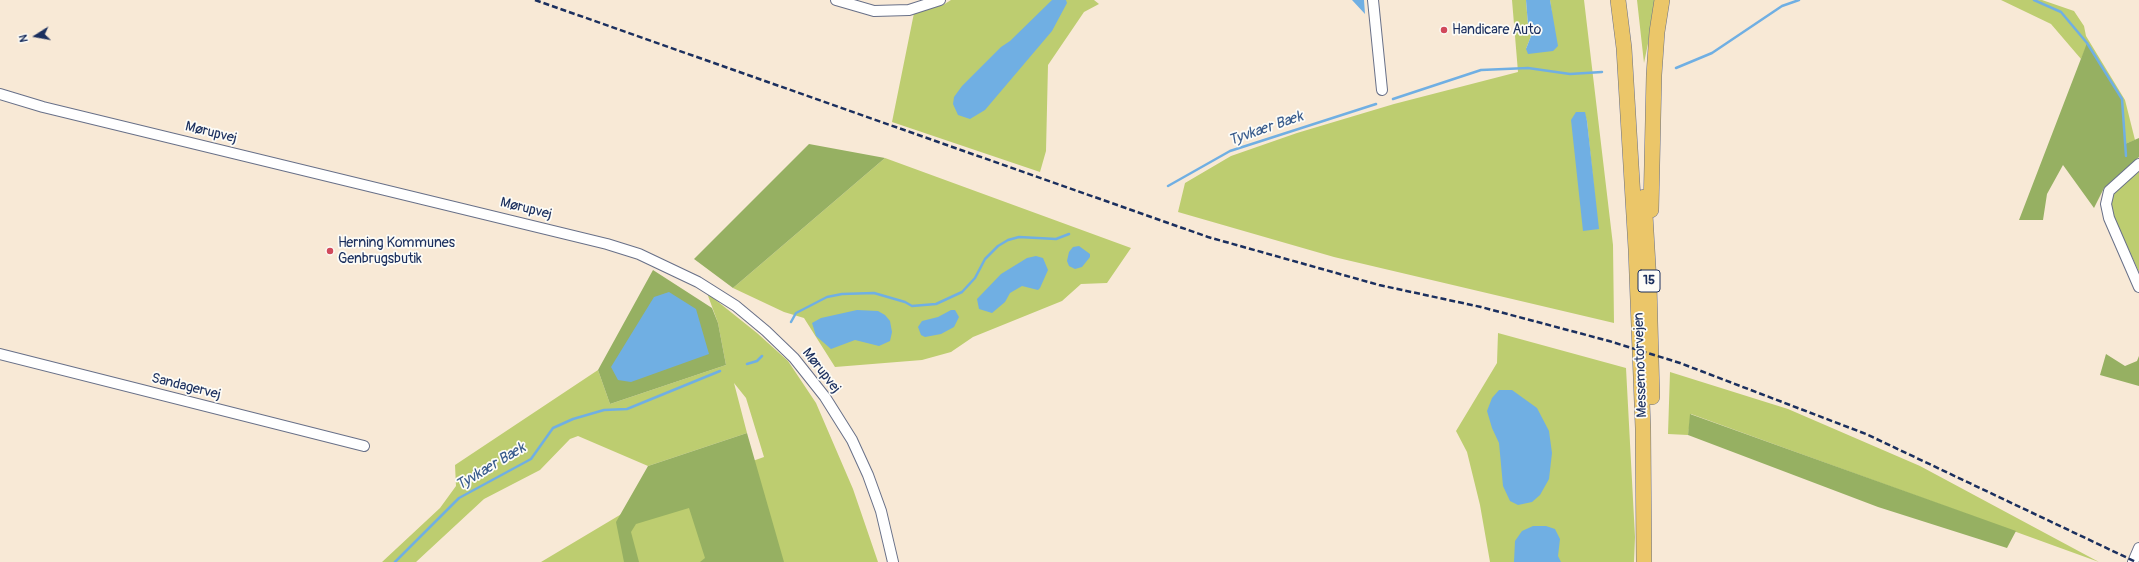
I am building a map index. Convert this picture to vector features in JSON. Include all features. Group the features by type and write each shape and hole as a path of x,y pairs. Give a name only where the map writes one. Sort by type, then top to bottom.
{"highway":[{"path":"1608,0 1636,249"},
{"name":"Messemotorvejen","path":"1618,0 1624,48 1636,249 1643,428 1644,562"},
{"name":"Messemotorvejen","path":"1628,0 1649,283 1653,428 1652,562"},
{"path":"1649,283 1654,75 1657,32 1662,0"}],"street":[{"path":"836,0 874,10 909,10 940,0"},
{"path":"1374,0 1382,90"},
{"name":"Mørupvej","path":"0,94 43,106 602,242 639,254 698,282 736,306 766,331 794,358 825,397 852,440 877,500 893,562"},
{"path":"2139,164 2109,191 2106,204 2109,218 2139,287"},
{"name":"Sandagervej","path":"0,354 364,446"},
{"path":"2133,562 2139,548"}],"green space":[{"path":"951,0 1094,0 1099,4 1084,12 1048,65 1046,151 1040,172 892,122 914,13 943,5"},
{"path":"1512,0 1526,0 1528,25 1531,36 1526,49 1552,15 1550,0 1584,0 1613,245 1614,323 1334,257 1178,212 1185,183 1231,156 1297,133 1394,104 1518,72","holes":["1584,112 1587,121 1598,229"]},
{"path":"1637,0 1657,0 1644,63"},
{"path":"2001,0 2042,0 2074,11 2084,26 2086,36 2125,100 2135,140 2125,144 2088,43 2081,59 2051,24"},
{"path":"2087,43 2122,99 2125,144 2139,138 2139,157 2104,188 2094,208 2063,165 2047,194 2043,220 2019,220"},
{"path":"809,144 885,158 733,288 694,259"},
{"path":"885,158 1131,248 1107,283 1081,284 1062,301 973,337 951,352 922,360 835,367 804,318 784,312 733,288"},
{"path":"2139,171 2139,272 2114,217 2111,205 2113,193"},
{"path":"653,270 712,308 718,323 726,365 610,404 598,370"},
{"path":"707,293 757,333 788,361 816,403 853,489 878,562 541,562 650,497 764,457 746,398 734,383 747,433 648,466 578,436 570,439 540,470 484,499 416,562 382,562 440,508 456,486 455,465 598,370 610,404 726,365 718,323"},
{"path":"1498,333 1626,368 1635,537 1634,562 1490,562 1480,505 1467,452 1456,431 1497,363"},
{"path":"2106,354 2125,366 2137,361 2139,356 2139,386 2100,375"},
{"path":"1670,372 1788,409 1920,466 2099,562 1691,414 1688,435 1668,434"},
{"path":"1690,414 2016,531 2007,548 1878,507 1688,435"},
{"path":"747,433 784,562 700,562 705,558 689,508 636,524 631,532 639,562 624,562 616,522 648,466"}],"water":[{"path":"1052,0 1066,0 1067,3 1052,31 985,110 970,119 958,115 953,104 954,97 962,86 1001,47 1010,41"},
{"path":"1352,0 1364,0 1365,14"},
{"path":"1526,0 1550,0 1558,46 1553,51 1528,54 1526,49 1531,36 1528,25"},
{"path":"1576,112 1585,112 1587,121 1599,229 1583,231 1571,120"},
{"path":"1079,246 1090,254 1090,257 1082,267 1075,269 1069,266 1067,261 1069,252 1073,247"},
{"path":"1036,256 1043,258 1048,270 1038,290 1022,286 1010,293 1005,302 992,313 979,309 977,299 1001,274 1027,258"},
{"path":"669,292 696,309 709,354 631,382 618,380 611,367 654,297"},
{"path":"857,310 878,311 885,315 890,321 892,332 890,341 879,346 855,340 831,349 816,336 812,323 821,318"},
{"path":"951,310 955,310 959,317 954,327 941,334 925,337 921,335 918,327 922,321 938,317"},
{"path":"1499,390 1512,390 1537,408 1549,431 1552,453 1549,479 1540,495 1532,502 1518,505 1510,501 1503,486 1499,443 1492,428 1487,411 1492,398"},
{"path":"1533,526 1546,526 1555,529 1560,539 1558,556 1561,562 1514,562 1515,541 1522,531"}],"waterway":[{"name":"Tyvkær Bæk","path":"1676,68 1712,53 1782,6 1799,0"},
{"name":"Tyvkær Bæk","path":"2034,0 2061,12 2087,43 2122,99 2126,156"},
{"name":"Tyvkær Bæk","path":"1393,99 1481,70 1528,68 1570,74 1602,72"},
{"name":"Tyvkær Bæk","path":"1168,186 1230,151 1376,104"},
{"name":"Tyvkær Bæk","path":"791,322 796,313 827,297 842,294 874,293 905,302 912,306 936,304 962,292 975,278 985,259 998,246 1008,240 1019,237 1056,239 1069,234"},
{"name":"Tyvkær Bæk","path":"747,364 757,361 762,356"},
{"name":"Tyvkær Bæk","path":"395,562 459,498 531,459 553,428 573,419 604,410 627,409 720,371"}],"railway":[{"path":"535,0 1208,237 1379,285 1481,307 1609,341 1680,363 1866,434 2136,562"}],"place":[{"name":"Handicare Auto","path":"1444,30"},
{"name":"Herning Kommunes Genbrugsbutik","path":"330,251"}]}
